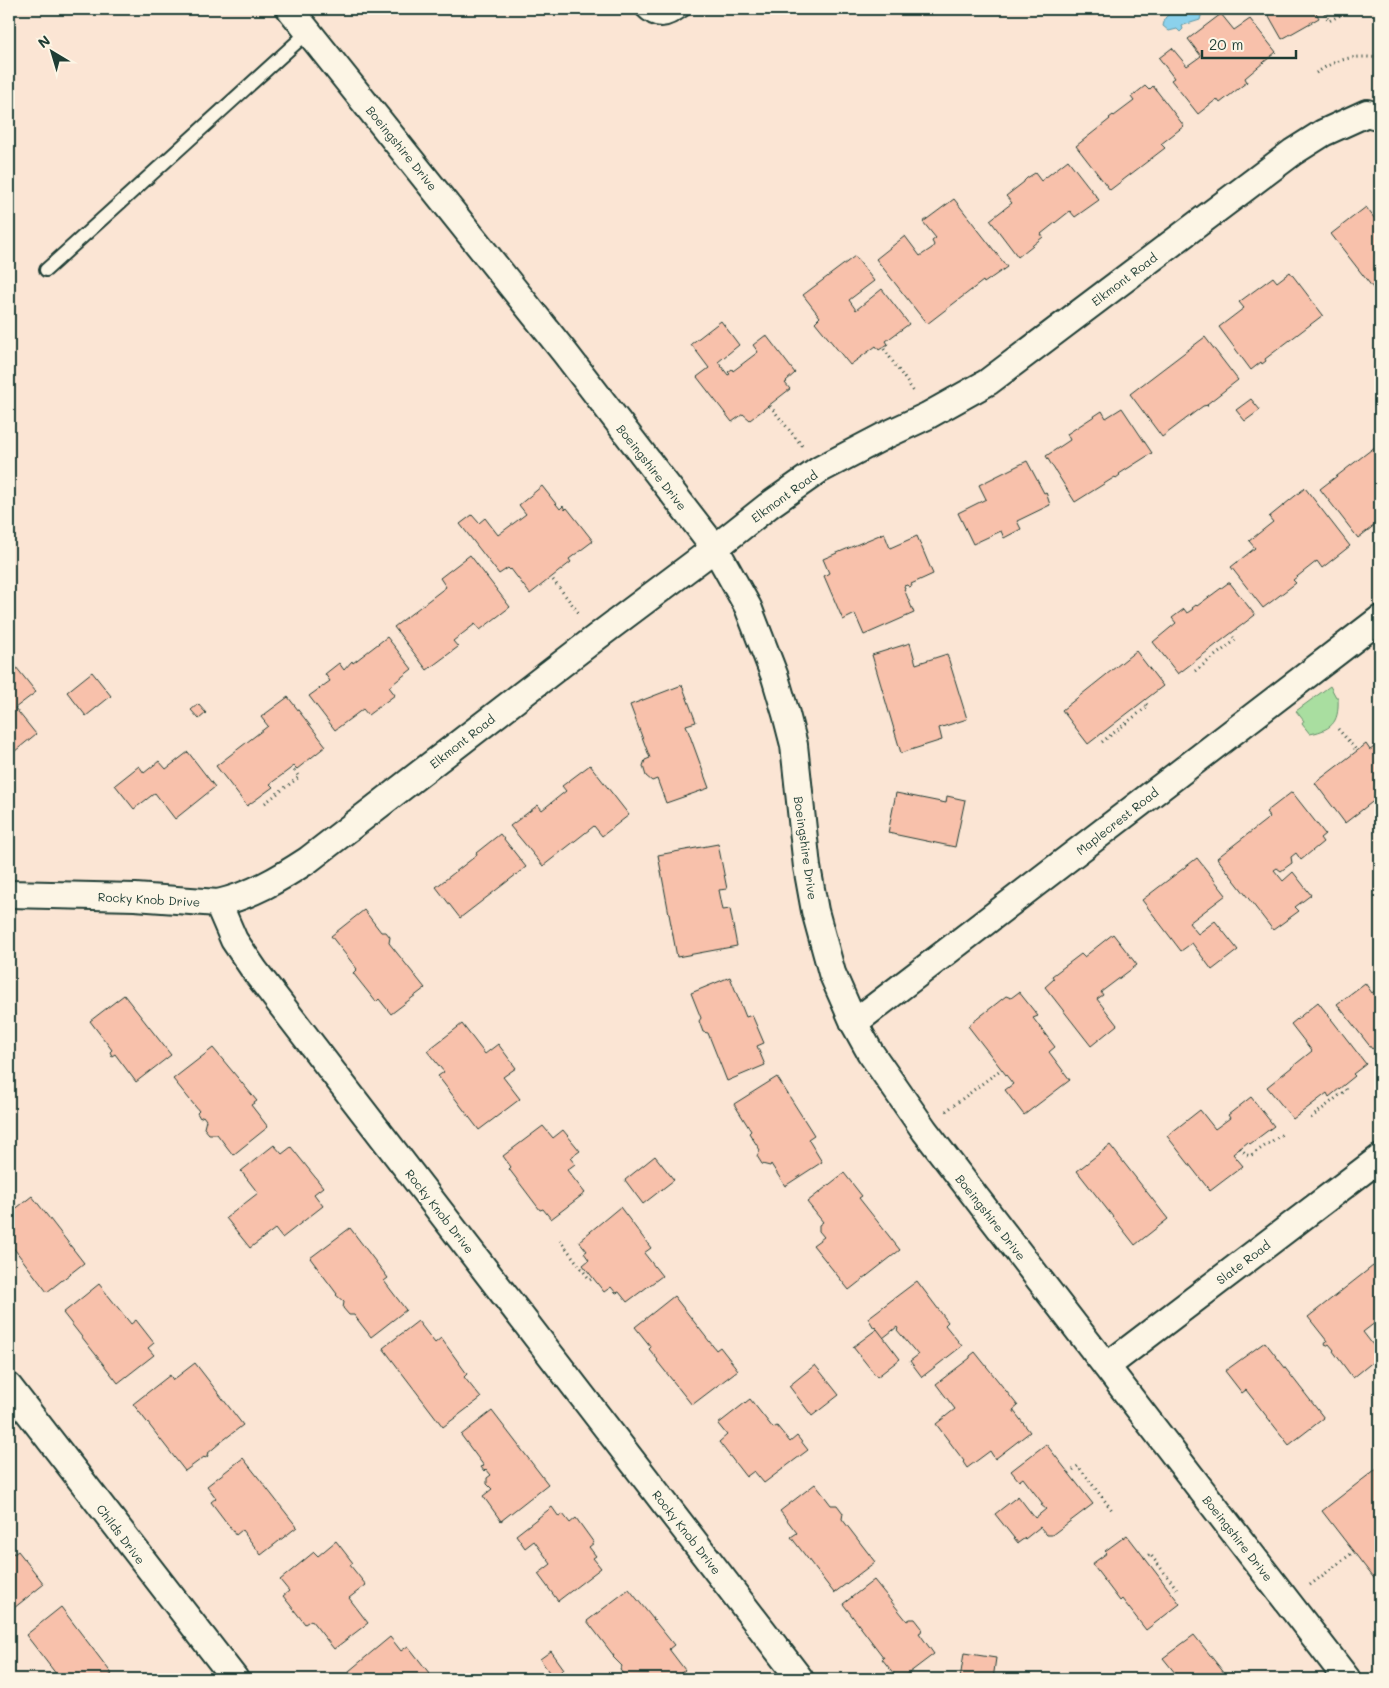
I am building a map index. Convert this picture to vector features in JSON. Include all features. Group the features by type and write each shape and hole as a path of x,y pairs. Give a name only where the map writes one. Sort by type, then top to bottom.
{"street":[{"name":"Boeingshire Drive","path":"301,17 715,548 748,608 775,677 794,745 804,841 815,911 832,973 854,1024 870,1052 924,1128 1347,1679"},
{"name":"Elkmont Road","path":"218,903 238,898 257,890 308,860 768,506 819,470 927,416 988,382 1293,152 1324,132 1374,115"},
{"name":"Maplecrest Road","path":"854,1024 1380,619"},
{"name":"Rocky Knob Drive","path":"9,894 134,897 218,903 234,940 255,971 800,1679"},
{"name":"Slate Road","path":"1106,1366 1380,1158"},
{"name":"Childs Drive","path":"9,1387 235,1679"}],"lane":[{"path":"641,9 652,18 663,20 669,19 685,9"},
{"path":"46,270 301,17"}],"path":[{"path":"1322,9 1329,22 1352,9"},
{"path":"1316,73 1330,63 1342,59 1361,56 1380,58"},
{"path":"1375,154 1380,157"},
{"path":"884,349 917,397 927,416"},
{"path":"770,406 819,470"},
{"path":"553,580 598,636"},
{"path":"1195,671 1236,640 1234,636"},
{"path":"1102,742 1148,706 1145,703"},
{"path":"1338,729 1357,751"},
{"path":"264,803 299,776 292,767"},
{"path":"924,1128 999,1071"},
{"path":"1310,1118 1346,1090 1343,1086"},
{"path":"1240,1148 1247,1156 1250,1156 1284,1133"},
{"path":"560,1240 590,1280 593,1278"},
{"path":"1069,1473 1078,1466 1112,1510"},
{"path":"1144,1558 1150,1554 1177,1589"},
{"path":"1287,1602 1351,1554"}],"green space":[{"path":"1330,686 1336,697 1338,697 1338,712 1334,722 1325,729 1310,734 1302,724 1304,721 1296,711"}],"water":[{"path":"1174,9 1203,9 1200,20 1182,26 1183,29 1180,32 1177,29 1169,31 1163,26 1165,18"}],"building":[{"path":"1265,9 1314,9 1319,18 1282,39"},
{"path":"1221,14 1234,30 1250,19 1276,52 1245,78 1247,82 1220,103 1217,99 1198,114 1171,80 1174,78 1159,58 1172,48 1187,66 1201,56 1188,39"},
{"path":"1145,86 1149,90 1153,86 1184,126 1161,144 1165,148 1110,190 1076,146 1109,118 1134,101 1131,97"},
{"path":"1068,160 1099,200 1075,217 1070,211 1041,234 1043,237 1018,257 990,220 1012,203 1006,196 1027,178 1035,173 1041,181"},
{"path":"954,199 1007,267 984,283 983,281 927,324 876,259 905,236 920,256 932,248 934,245 932,241 936,238 923,222"},
{"path":"1366,207 1380,226 1380,297 1331,234"},
{"path":"855,256 874,281 849,300 856,310 882,289 909,324 886,341 888,344 879,350 876,346 850,365 815,322 820,317 803,295"},
{"path":"1290,272 1323,315 1265,359 1266,361 1262,364 1261,362 1251,370 1219,327 1244,308 1239,302 1273,277 1277,282"},
{"path":"721,321 739,345 718,362 728,375 730,374 728,372 732,369 733,371 758,352 753,345 766,335 795,373 785,383 790,389 750,420 743,414 732,422 697,377 709,368 691,344"},
{"path":"1205,337 1238,380 1208,405 1203,406 1162,437 1130,394"},
{"path":"1251,399 1260,410 1245,421 1236,410"},
{"path":"1122,408 1152,453 1119,474 1116,478 1075,502 1046,456 1070,440 1067,434 1102,411 1106,418"},
{"path":"1380,443 1380,521 1358,538 1320,489"},
{"path":"1027,461 1044,493 1046,492 1050,505 1017,521 1021,529 1004,538 1001,531 973,544 958,513 986,499 979,485"},
{"path":"542,486 560,509 563,506 565,510 567,508 593,541 569,559 571,562 530,594 511,569 508,568 499,574 460,524 472,515 479,523 485,518 498,535 526,514 519,505"},
{"path":"1305,488 1350,546 1322,568 1317,561 1293,580 1296,583 1263,608 1231,567 1255,548 1249,541 1273,522 1269,517"},
{"path":"884,533 890,548 917,536 933,574 911,584 912,586 904,586 914,613 864,635 855,614 843,620 824,576 829,573 823,559"},
{"path":"470,555 510,607 480,630 475,624 453,641 458,647 427,670 394,627 446,587 440,578"},
{"path":"1230,583 1255,615 1178,674 1153,642 1176,623 1172,618 1184,609 1187,613"},
{"path":"387,637 412,669 389,687 395,695 368,715 363,709 335,730 309,696 330,681 325,674 339,663 344,670 352,661 353,663"},
{"path":"910,643 916,664 947,654 967,719 939,728 942,740 901,753 872,655"},
{"path":"1136,651 1163,686 1088,744 1062,710"},
{"path":"12,662 36,692 15,708 36,734 9,756 9,665"},
{"path":"92,672 111,696 86,716 67,692"},
{"path":"682,685 696,722 686,725 709,788 666,803 657,779 652,781 646,776 643,766 645,760 650,758 630,705"},
{"path":"288,697 326,746 297,769 294,766 270,784 273,787 247,806 216,766 268,726 261,717"},
{"path":"198,704 206,713 199,719 191,710"},
{"path":"1380,743 1380,796 1345,823 1315,783 1366,744 1370,750"},
{"path":"188,752 215,787 175,819 155,793 134,809 115,785 139,766 144,773 159,761 166,769"},
{"path":"590,765 629,815 602,836 594,826 543,866 510,826 538,805 542,810 566,791 562,786"},
{"path":"1292,792 1325,834 1320,838 1323,842 1301,860 1296,853 1291,857 1292,863 1281,871 1277,868 1274,870 1283,881 1293,872 1311,895 1295,907 1299,911 1273,930 1217,858 1270,817 1266,812"},
{"path":"896,793 946,803 947,796 965,800 955,847 888,833"},
{"path":"500,834 526,867 460,918 436,887 477,855 476,853"},
{"path":"718,844 727,889 719,890 723,910 730,909 737,946 677,957 658,855"},
{"path":"1197,858 1226,895 1189,923 1198,934 1215,921 1238,950 1212,970 1192,943 1181,951 1142,900"},
{"path":"364,910 381,932 386,932 390,937 389,943 425,988 391,1014 379,999 376,1002 353,973 357,969 331,936"},
{"path":"1113,934 1137,965 1101,992 1103,995 1097,999 1117,1025 1091,1046 1045,987 1054,979 1052,976 1081,954 1084,957"},
{"path":"730,977 746,1017 752,1015 764,1043 757,1046 765,1065 727,1081 708,1033 703,1032 699,1021 701,1018 691,993"},
{"path":"1365,983 1372,993 1380,986 1380,1043 1372,1049 1337,1004"},
{"path":"1019,992 1038,1016 1033,1018 1055,1047 1049,1052 1070,1080 1024,1115 1005,1090 1013,1084 968,1026 1006,996 1011,998"},
{"path":"124,995 171,1055 136,1082 115,1054 112,1056 110,1052 112,1050 90,1021"},
{"path":"1318,1002 1366,1064 1353,1074 1355,1076 1329,1097 1327,1093 1293,1119 1267,1087 1312,1051 1291,1024"},
{"path":"462,1024 485,1054 498,1044 516,1068 503,1077 520,1099 479,1130 438,1076 444,1072 427,1051"},
{"path":"213,1048 257,1101 251,1105 268,1127 233,1155 217,1134 209,1134 204,1128 206,1120 203,1116 200,1118 197,1113 199,1111 173,1079"},
{"path":"777,1077 814,1135 808,1139 822,1162 785,1186 771,1164 770,1166 762,1164 757,1156 760,1150 749,1133 751,1131 734,1104"},
{"path":"1251,1097 1274,1126 1233,1154 1243,1166 1210,1191 1167,1136 1200,1110 1215,1129 1230,1118 1228,1115"},
{"path":"543,1126 553,1138 563,1130 580,1151 570,1158 575,1164 567,1170 585,1193 551,1219 543,1209 540,1210 509,1169 511,1167 503,1156"},
{"path":"274,1145 282,1154 291,1147 323,1187 314,1194 323,1206 282,1238 275,1229 250,1248 226,1218 258,1193 241,1171"},
{"path":"1110,1145 1168,1219 1135,1245 1077,1171"},
{"path":"655,1156 674,1180 643,1204 625,1180"},
{"path":"844,1173 862,1196 859,1198 900,1250 849,1290 813,1245 824,1237 819,1231 819,1225 823,1222 807,1202"},
{"path":"32,1196 84,1263 47,1292 9,1242 9,1214"},
{"path":"620,1207 651,1248 644,1253 662,1276 627,1302 619,1292 616,1293 611,1287 604,1292 583,1265 589,1260 584,1253 587,1251 579,1241"},
{"path":"350,1228 388,1278 384,1281 406,1310 371,1337 354,1315 349,1315 343,1308 344,1302 336,1295 310,1258"},
{"path":"1373,1266 1380,1275 1380,1319 1363,1332 1380,1356 1353,1378 1329,1344 1326,1346 1327,1341 1308,1317"},
{"path":"917,1281 948,1322 945,1325 962,1346 922,1377 910,1361 918,1355 897,1330 897,1327 883,1338 868,1318"},
{"path":"99,1284 131,1324 136,1320 154,1343 148,1348 154,1355 118,1383 63,1313"},
{"path":"674,1296 716,1350 720,1347 738,1370 692,1405 657,1361 649,1349 651,1347 635,1327"},
{"path":"418,1321 435,1343 441,1338 467,1374 464,1377 481,1398 443,1427 383,1348"},
{"path":"877,1329 900,1359 877,1377 853,1347"},
{"path":"1265,1342 1324,1418 1289,1445 1246,1390 1242,1393 1225,1371"},
{"path":"975,1352 1018,1406 1013,1410 1030,1432 995,1459 990,1451 967,1468 964,1461 936,1424 955,1409 936,1384"},
{"path":"195,1363 243,1425 207,1454 208,1456 185,1471 133,1404 170,1375 173,1380"},
{"path":"815,1365 839,1395 812,1416 789,1386"},
{"path":"750,1399 773,1428 777,1426 790,1442 797,1436 808,1450 764,1483 754,1471 746,1477 719,1442 727,1435 718,1424"},
{"path":"492,1411 548,1484 501,1521 483,1496 492,1489 487,1484 487,1478 491,1475 486,1469 484,1471 481,1467 484,1466 461,1435"},
{"path":"1046,1444 1093,1504 1052,1535 1047,1535 1040,1527 1018,1543 995,1514 1018,1496 1035,1518 1046,1509 1041,1505 1043,1504 1023,1478 1019,1481 1011,1471"},
{"path":"243,1458 297,1527 261,1555 242,1530 236,1535 211,1502 216,1498 207,1486"},
{"path":"1380,1466 1380,1586 1322,1511"},
{"path":"815,1484 831,1505 837,1505 843,1513 842,1519 875,1562 834,1593 791,1537 797,1533 780,1511"},
{"path":"552,1507 559,1517 563,1514 570,1523 576,1518 594,1543 589,1547 596,1556 593,1558 601,1568 558,1601 538,1574 551,1564 534,1541 525,1548 516,1535"},
{"path":"1127,1535 1180,1604 1146,1630 1122,1599 1120,1601 1092,1564 1107,1553 1105,1551"},
{"path":"336,1541 353,1563 350,1565 366,1585 349,1598 368,1623 334,1649 311,1620 305,1624 283,1596 289,1591 280,1580 314,1552 318,1556"},
{"path":"9,1547 14,1554 18,1551 44,1584 9,1612"},
{"path":"874,1580 907,1621 915,1619 922,1628 919,1633 934,1654 901,1679 898,1679 882,1659 884,1658 843,1604"},
{"path":"629,1589 674,1645 669,1649 685,1670 673,1679 632,1679 626,1677 620,1670 622,1666 613,1657 587,1621"},
{"path":"61,1607 112,1674 105,1679 60,1679 26,1635"},
{"path":"1194,1635 1229,1679 1180,1679 1163,1658"},
{"path":"390,1637 401,1651 408,1646 433,1678 355,1679 349,1671"},
{"path":"551,1651 564,1669 553,1678 540,1659"},
{"path":"964,1653 996,1658 993,1679 960,1679"}]}
